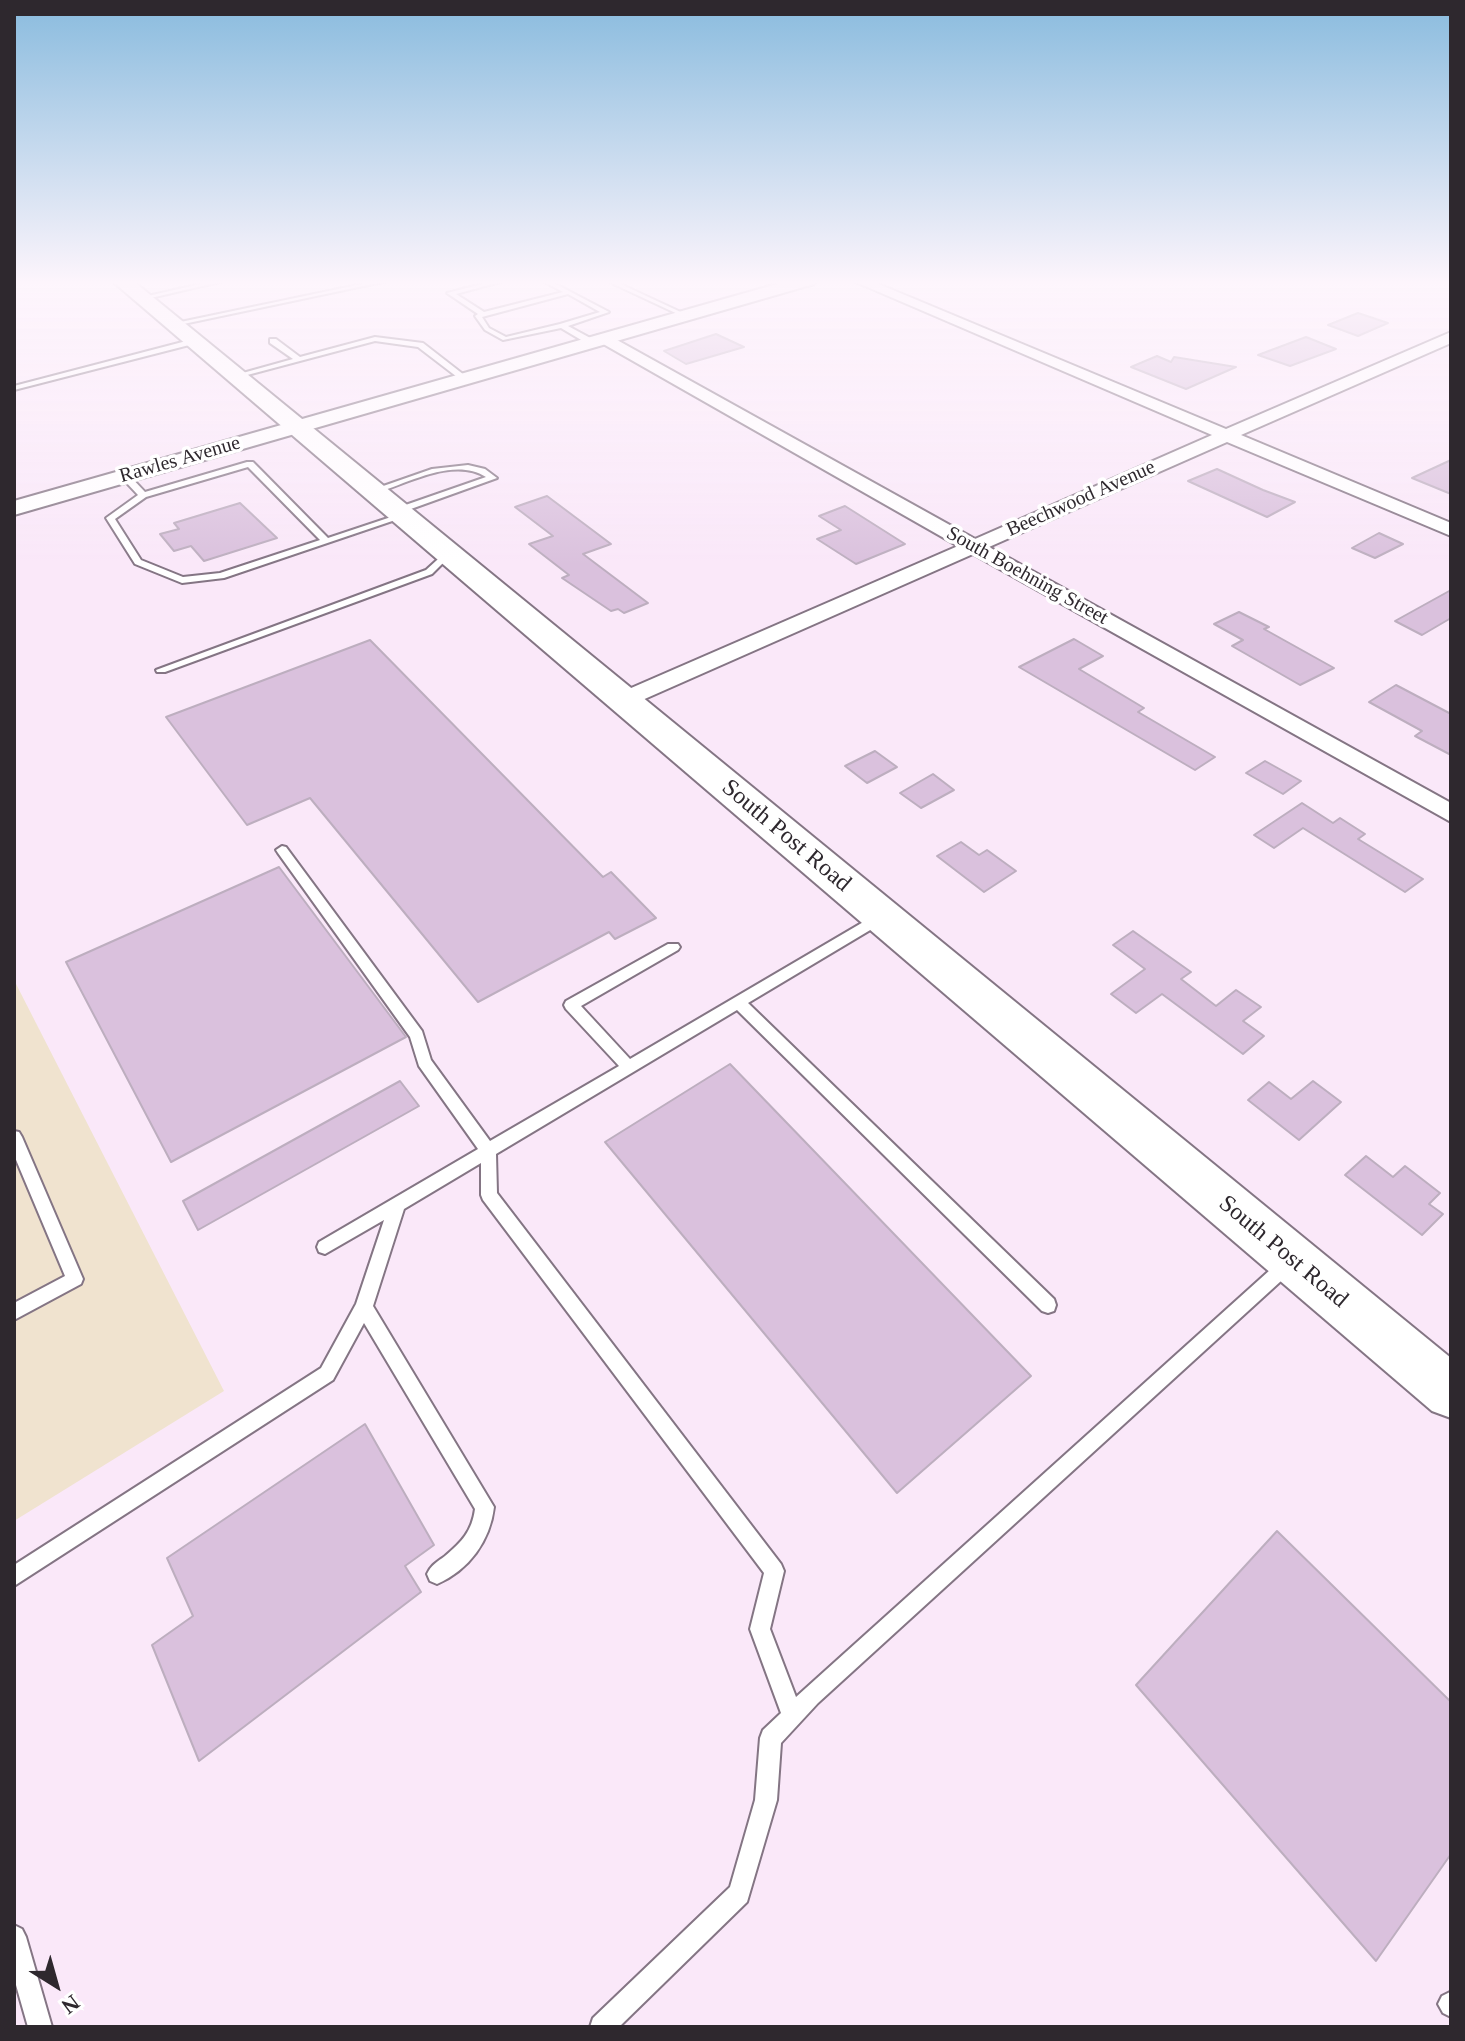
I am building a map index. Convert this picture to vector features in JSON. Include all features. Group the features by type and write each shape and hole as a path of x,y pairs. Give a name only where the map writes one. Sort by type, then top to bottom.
{"main road":[{"name":"South Post Road","path":"236,376 1451,1392"}],"street":[{"name":"Rawles Avenue","path":"14,508 474,375"},
{"name":"South Boehning Street","path":"662,375 974,546 1451,814"},
{"path":"1085,375 1451,530"},
{"name":"Beechwood Avenue","path":"623,700 1364,375"}],"lane":[{"path":"14,388 53,375"},
{"path":"460,375 464,378"},
{"path":"326,541 250,464 143,495 110,518 138,562 182,580 221,576 326,541 391,506 441,469 464,468 489,474 493,478 391,506"},
{"path":"125,476 143,495"},
{"path":"161,670 429,572 448,553"},
{"path":"282,850 417,1035 424,1062 488,1151 489,1195 774,1571 760,1629 792,1715"},
{"path":"325,1247 883,917"},
{"path":"629,1067 571,1005 673,947"},
{"path":"738,1002 1048,1305"},
{"path":"14,1137 75,1279 14,1312"},
{"path":"14,1576 327,1374 364,1307 397,1205"},
{"path":"602,2027 739,1894 766,1800 771,1738 792,1715 1293,1260"},
{"path":"364,1307 485,1507 483,1526 472,1547 437,1574"},
{"path":"14,1937 40,2027"}],"shaded area":[{"path":"14,980 224,1391 14,1521"}],"building":[{"path":"1152,375 1217,375 1186,389"},
{"path":"1451,460 1451,494 1412,478"},
{"path":"1217,469 1295,502 1267,517 1188,481"},
{"path":"547,496 611,544 583,554 648,603 624,613 618,609 611,611 562,578 569,575 529,544 553,536 515,507"},
{"path":"240,503 277,538 204,561 191,546 174,551 160,534 179,529 174,523"},
{"path":"845,506 905,544 856,564 817,539 841,530 819,516"},
{"path":"1379,533 1403,544 1375,558 1352,548"},
{"path":"1451,590 1451,618 1422,635 1395,621"},
{"path":"1239,612 1334,668 1300,685 1232,646 1243,640 1214,624"},
{"path":"1074,639 1103,656 1079,669 1144,708 1138,712 1215,757 1195,770 1019,667"},
{"path":"370,640 603,877 611,872 656,918 615,939 609,932 478,1002 310,798 247,825 166,717"},
{"path":"1396,685 1451,714 1451,755 1415,736 1422,731 1369,702"},
{"path":"875,751 897,767 867,783 845,766"},
{"path":"1265,761 1301,781 1283,794 1246,773"},
{"path":"933,774 954,790 921,808 900,793"},
{"path":"1302,803 1333,823 1340,818 1365,834 1358,839 1423,879 1405,892 1303,828 1274,848 1254,835"},
{"path":"961,842 979,855 987,850 1016,871 984,892 937,856"},
{"path":"279,867 406,1037 171,1162 66,962"},
{"path":"1133,931 1191,972 1181,979 1216,1006 1236,990 1261,1007 1243,1021 1264,1036 1243,1054 1162,994 1136,1013 1111,994 1145,969 1113,945"},
{"path":"730,1064 1031,1376 897,1493 605,1142"},
{"path":"400,1081 419,1106 198,1230 183,1201"},
{"path":"1313,1081 1341,1102 1299,1140 1248,1100 1269,1082 1291,1099"},
{"path":"1366,1156 1393,1177 1405,1166 1440,1193 1429,1204 1443,1214 1422,1235 1345,1175"},
{"path":"365,1424 434,1545 405,1566 421,1592 199,1761 152,1645 193,1616 167,1558"},
{"path":"1277,1531 1451,1702 1451,1854 1376,1961 1136,1685"}]}
